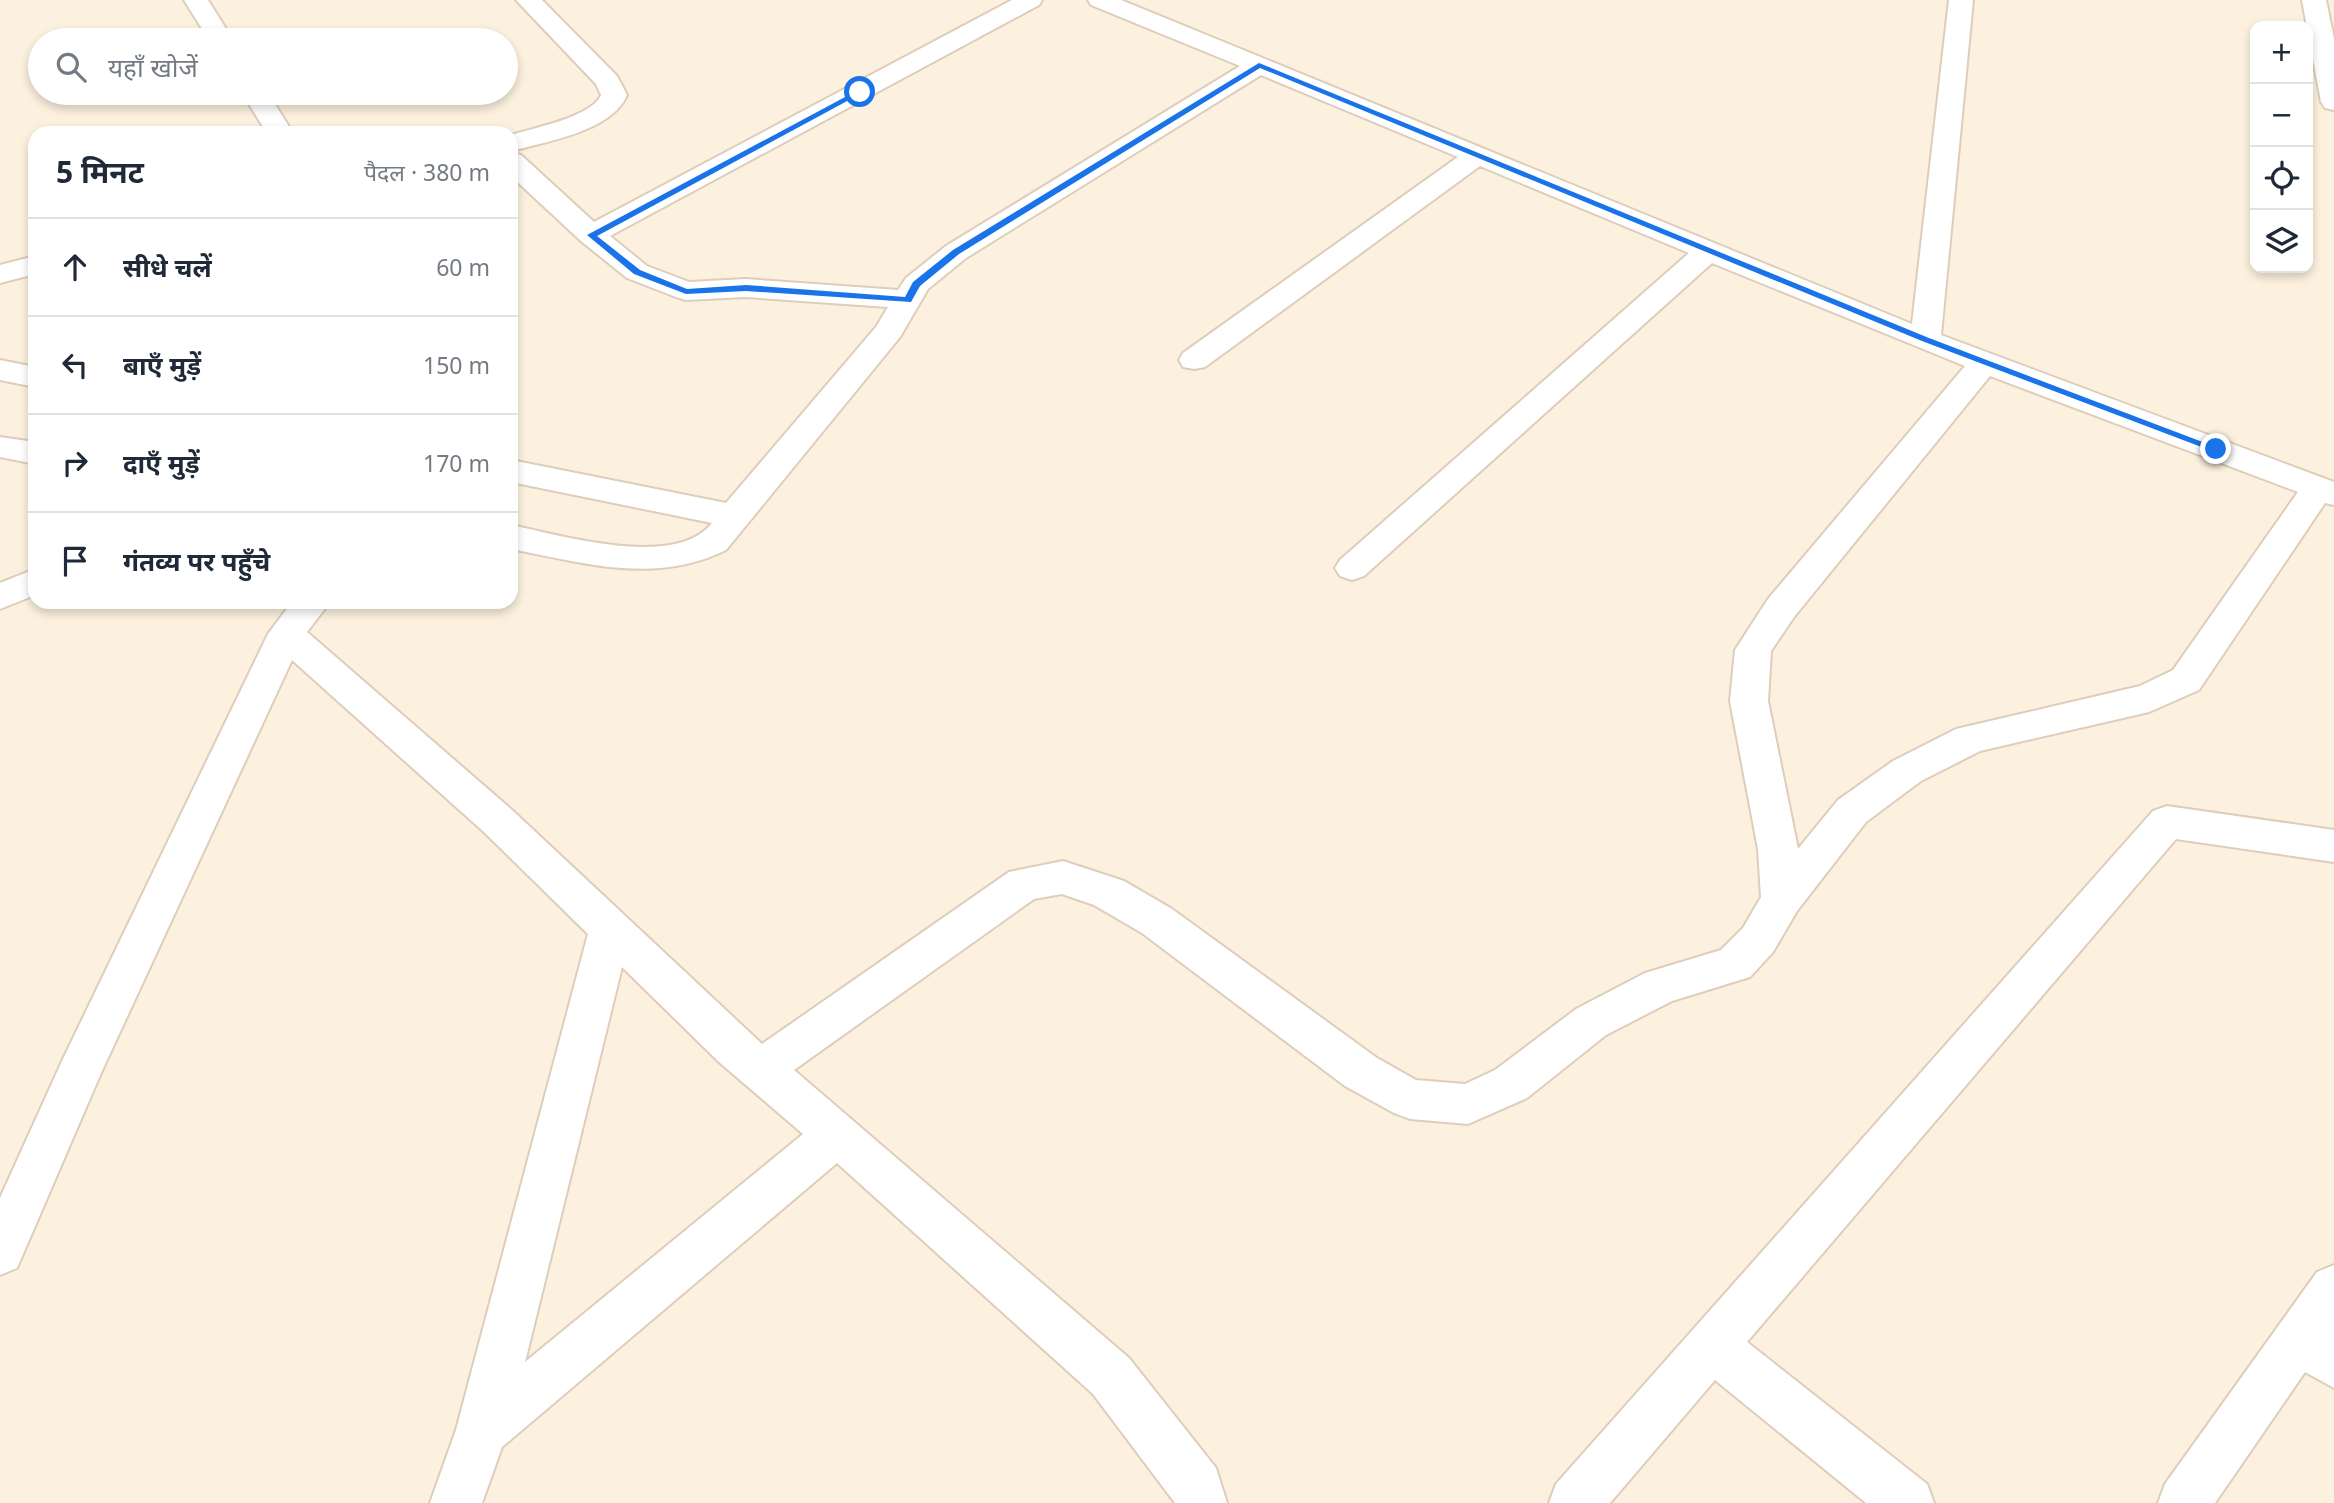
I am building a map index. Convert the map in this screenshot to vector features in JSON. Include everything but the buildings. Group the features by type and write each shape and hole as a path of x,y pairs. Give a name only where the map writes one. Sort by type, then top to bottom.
{"street":[{"path":"196,0 214,28"},
{"path":"591,235 1030,0"},
{"path":"761,1069 1024,884 1063,877 1109,893 1157,921 1361,1072 1410,1099 1468,1104 1511,1084 1591,1022 1660,986 1735,964 1758,940 1782,899 1852,811 1907,771 1970,739 2149,698 2186,680 2326,491 1925,340 1100,0"},
{"path":"1925,340 1961,0"},
{"path":"2314,0 2334,102"},
{"path":"518,141 593,115 610,105 614,94 608,81 531,1"},
{"path":"518,538 642,561 684,555 715,542 889,331 916,284 956,252 1259,65"},
{"path":"262,105 275,126"},
{"path":"1194,360 1478,155"},
{"path":"518,167 591,235 637,272 686,292 746,288 908,300"},
{"path":"1352,568 1709,250"},
{"path":"0,274 28,267"},
{"path":"1782,899 1778,849 1749,701 1753,650 1781,608 1985,362"},
{"path":"0,370 28,376"},
{"path":"0,447 28,452"},
{"path":"0,461 28,454"},
{"path":"518,472 734,516"},
{"path":"0,597 28,584"},
{"path":"0,1252 79,1073 299,618 498,821 735,1048 837,1134 1111,1376 1204,1498"},
{"path":"1575,1503 2167,822 2334,846"},
{"path":"456,1503 482,1430 611,928"},
{"path":"482,1430 837,1134"},
{"path":"2184,1503 2316,1350 2334,1288"},
{"path":"1712,1346 1908,1503"}],"route":[{"path":"860,92 591,235 637,272 686,292 746,288 908,300 916,284 956,252 1259,65 1925,340 2216,449"}]}
